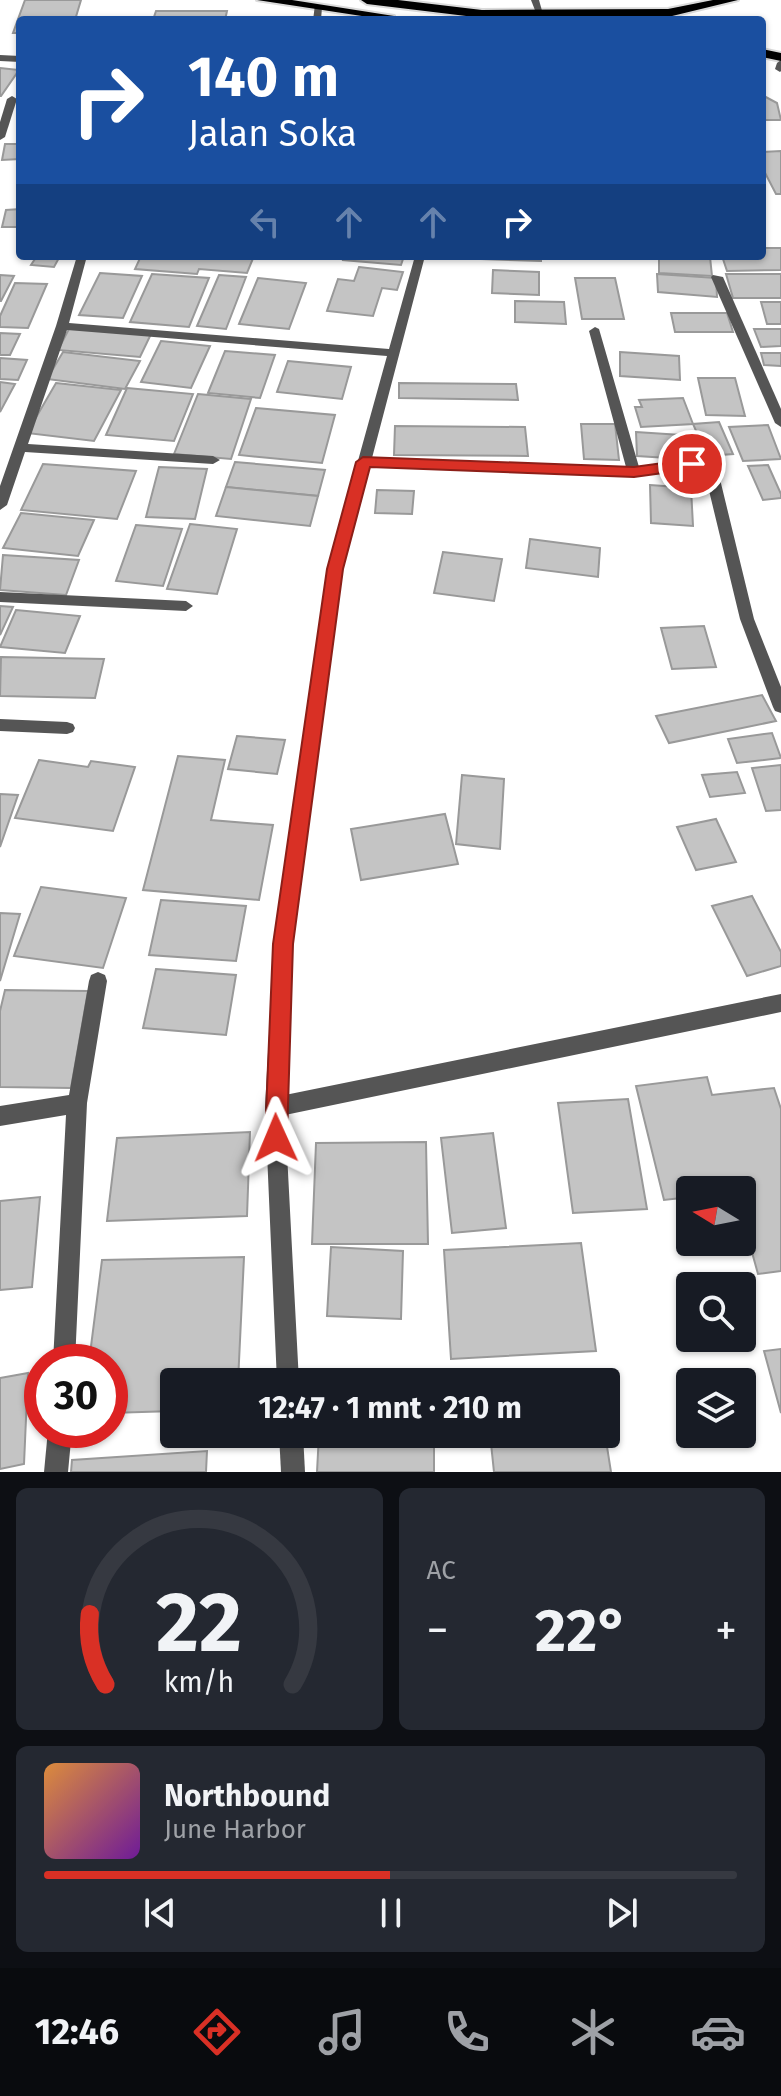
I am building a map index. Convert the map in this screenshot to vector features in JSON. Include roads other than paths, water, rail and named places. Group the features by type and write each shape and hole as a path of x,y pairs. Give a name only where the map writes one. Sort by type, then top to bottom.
{"highway":[{"path":"263,0 318,14 350,16"},
{"path":"367,0 506,16"},
{"path":"589,16 668,13 732,0"}],"street":[{"path":"0,137 12,99"},
{"path":"0,505 62,326 81,260"},
{"path":"287,1368 275,1107 283,944 335,569 419,260"},
{"path":"717,277 781,423"},
{"path":"62,326 395,353"},
{"path":"595,331 634,472"},
{"path":"21,448 213,460"},
{"path":"363,462 634,472 692,464 705,467 711,471 747,619 781,707"},
{"path":"0,597 186,606"},
{"path":"0,725 67,728"},
{"path":"65,1344 77,1103 98,981"},
{"path":"275,1107 781,1003"},
{"path":"0,1116 77,1103"},
{"path":"56,1472 58,1448"},
{"path":"292,1448 293,1472"}]}
